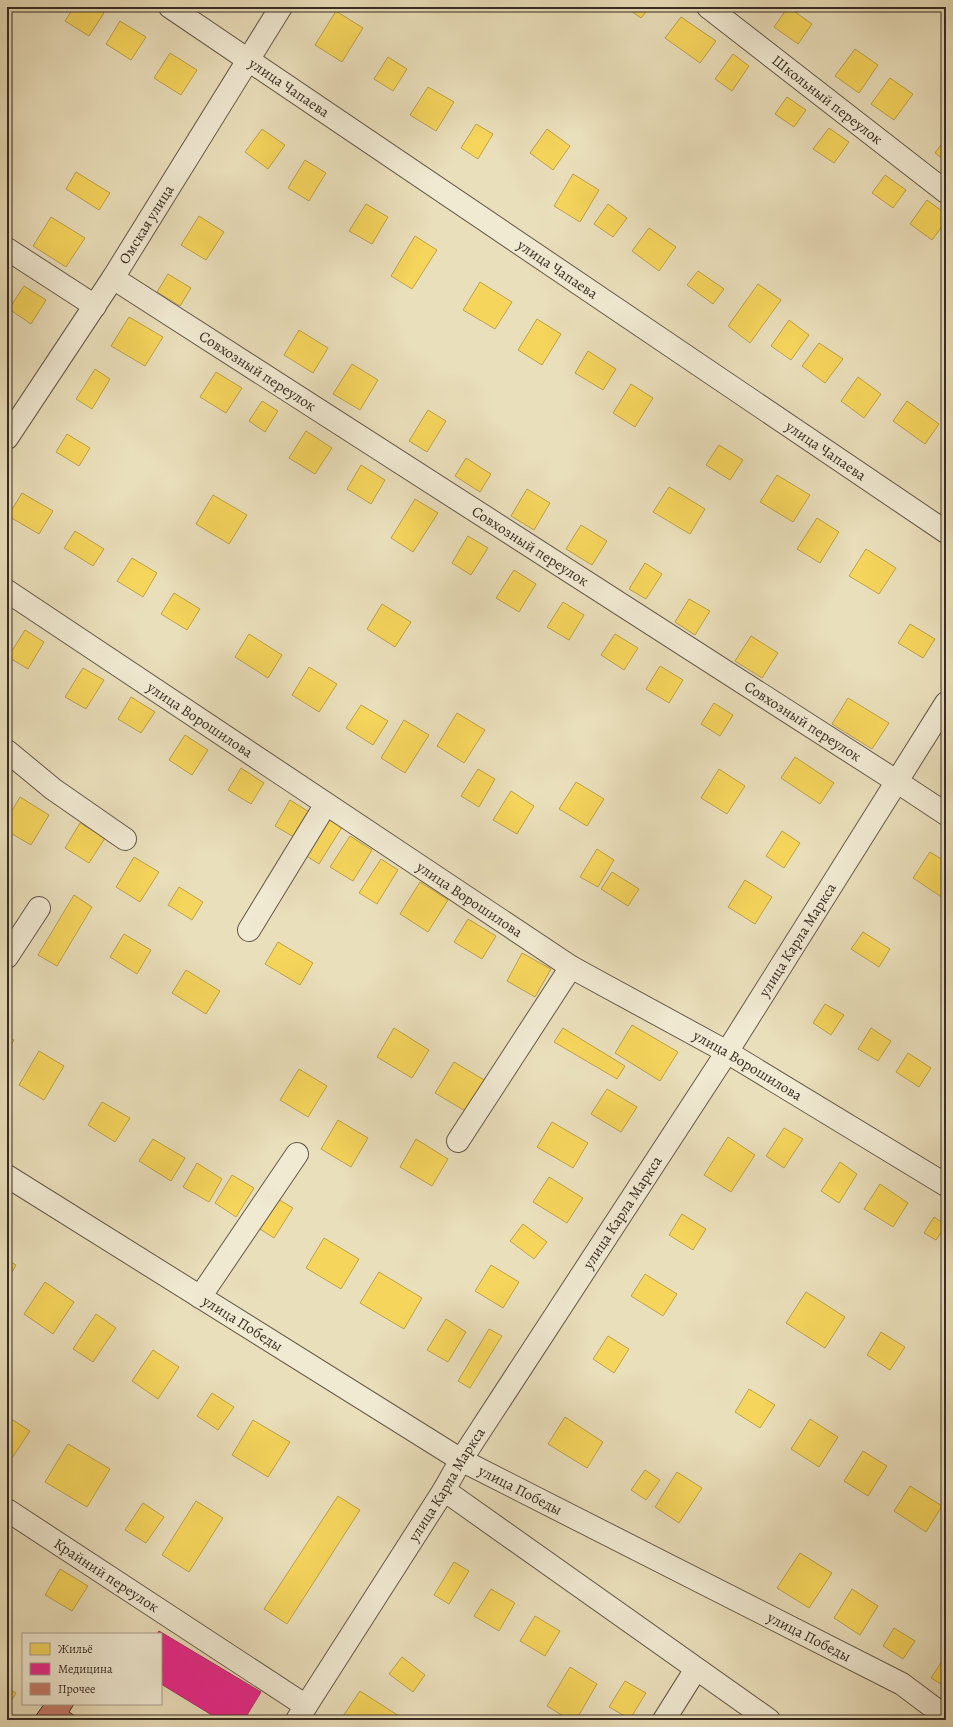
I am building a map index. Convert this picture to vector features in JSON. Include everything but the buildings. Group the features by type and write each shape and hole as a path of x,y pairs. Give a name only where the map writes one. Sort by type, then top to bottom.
{"street":[{"name":"улица Чапаева","path":"170,7 946,532"},
{"name":"Омская улица","path":"7,438 113,278 281,7"},
{"name":"Школьный переулок","path":"708,7 946,192"},
{"path":"7,249 95,306"},
{"name":"Совхозный переулок","path":"113,278 946,814"},
{"name":"улица Ворошилова","path":"7,591 571,967 727,1052 946,1185"},
{"name":"улица Карла Маркса","path":"301,1713 444,1490 461,1460 727,1052 946,703"},
{"path":"7,752 53,789 125,839"},
{"path":"250,930 326,804"},
{"path":"7,957 38,908"},
{"path":"458,1141 571,967"},
{"path":"200,1297 297,1154"},
{"name":"улица Победы","path":"7,1176 461,1460 902,1684 946,1717"},
{"path":"444,1490 769,1720"},
{"name":"Крайний переулок","path":"7,1510 301,1713"},
{"path":"664,1720 696,1669"}]}
